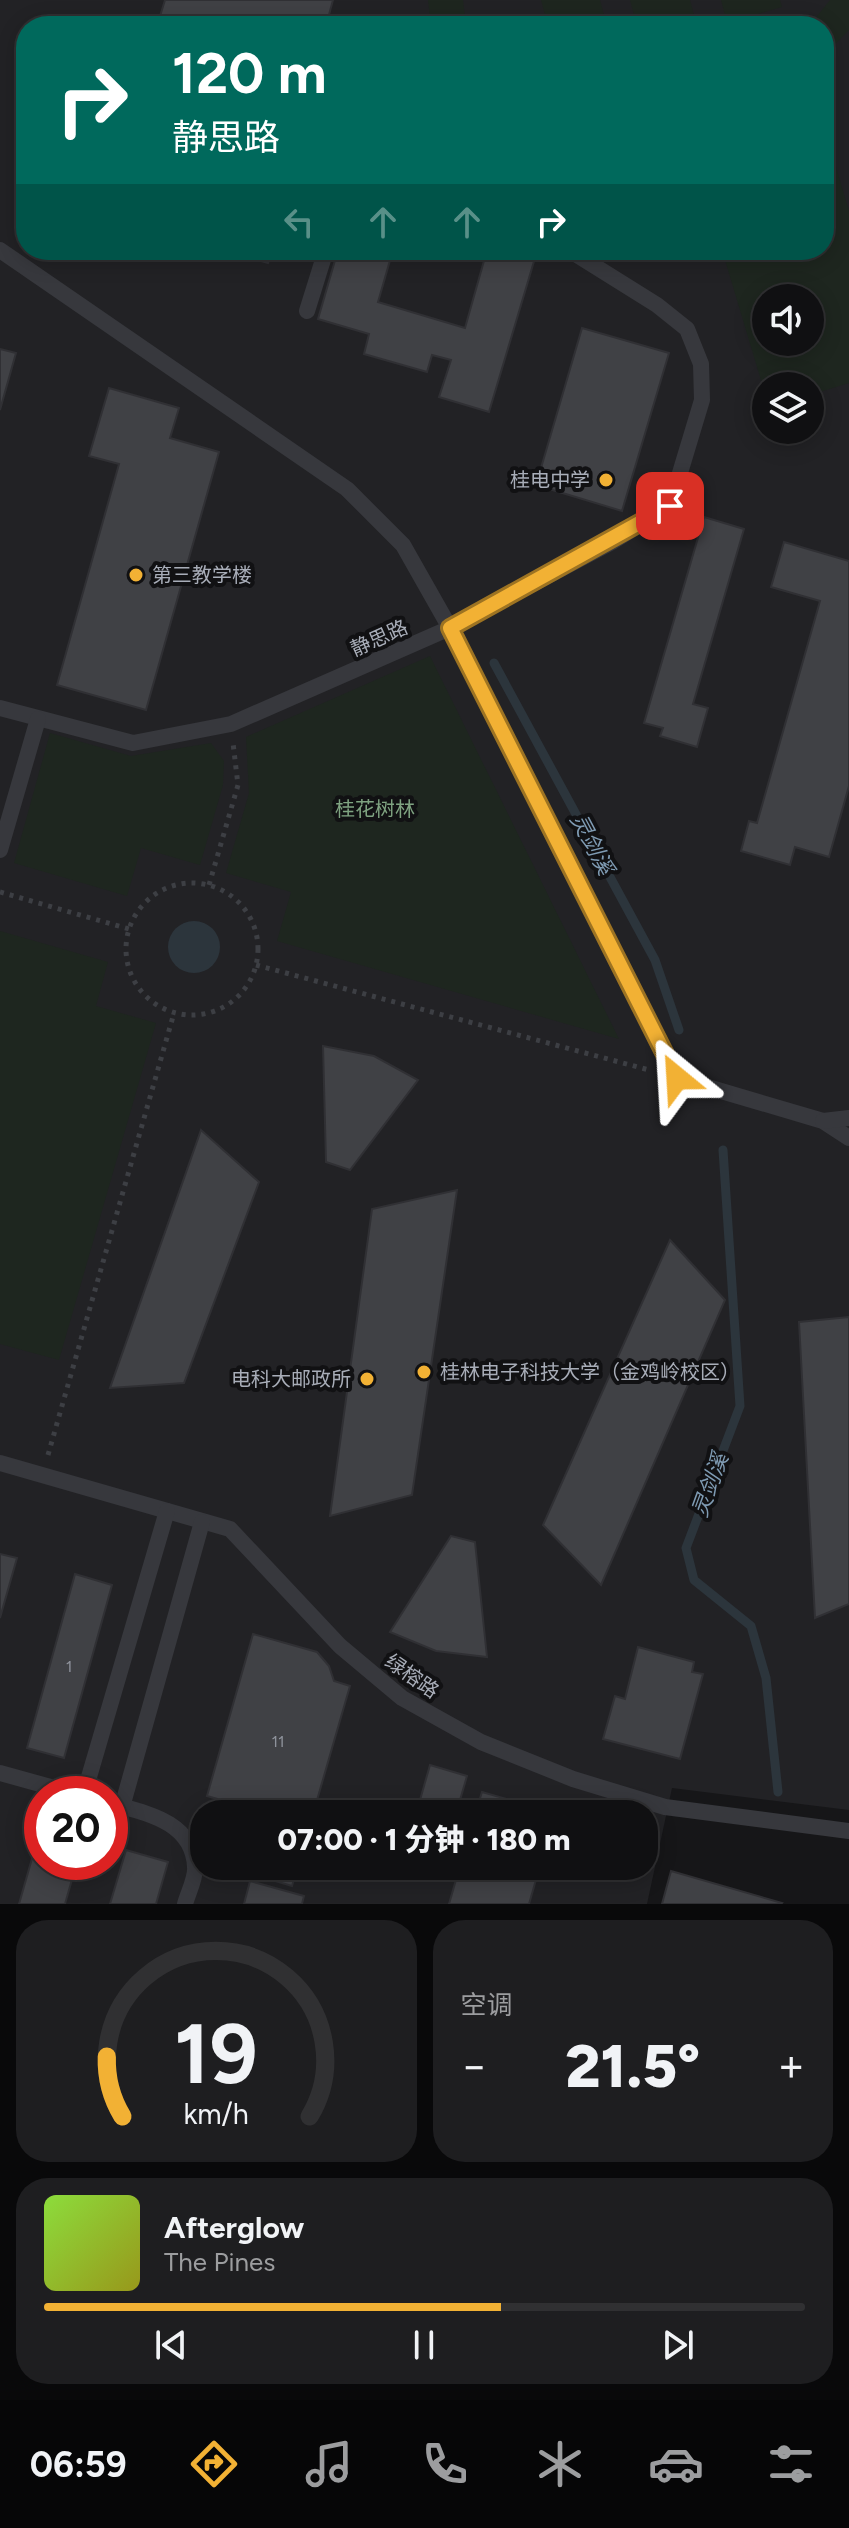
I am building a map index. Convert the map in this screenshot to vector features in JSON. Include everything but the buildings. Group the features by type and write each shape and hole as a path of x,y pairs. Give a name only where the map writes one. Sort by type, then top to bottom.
{"lane":[{"path":"0,250 347,489 403,545 450,628 677,1078 823,1121 849,1138"},
{"path":"307,311 323,260"},
{"name":"静思路","path":"0,708 133,743 231,724 450,628 670,506 702,400 701,364 687,329 657,305 585,260"},
{"path":"0,850 38,719"},
{"path":"823,1121 849,1118"},
{"name":"绿榕路","path":"0,1463 230,1529 340,1646 402,1698 481,1742 573,1779 665,1807 849,1831"},
{"path":"89,1776 167,1511"},
{"path":"125,1776 202,1522"},
{"path":"0,1773 24,1780"},
{"path":"128,1808 164,1819 188,1839 196,1868 185,1904"}],"path":[{"path":"209,885 238,785 231,724"},
{"path":"177,884 209,885 239,902 252,920 258,942 256,965 241,993 216,1011 195,1015 174,1013 155,1004 139,990 129,971 126,950 129,929 139,909 156,893 177,884"},
{"path":"0,892 129,929"},
{"path":"256,965 677,1078"},
{"path":"43,1475 174,1013"}],"shaded area":[{"name":"桂林电子科技大学（金鸡岭校区）","path":"0,0 849,0 849,1810 672,1788 658,1853 658,1800 190,1800 190,1880 652,1880 647,1904 0,1904"},
{"path":"194,921 212,929 220,947 212,965 194,973 176,965 168,947 176,929"}],"green space":[{"path":"428,0 463,0 465,16 430,16"},
{"path":"541,0 600,0 604,16 545,16"},
{"path":"630,0 690,0 694,16 634,16"},
{"path":"721,0 780,0 782,7 751,16 725,16"},
{"path":"830,0 849,0 849,30 834,46 834,16 817,16"},
{"path":"834,161 849,211 849,383 824,391 824,372 759,372 754,356 824,356 824,284 752,284 752,350 725,260 834,260"},
{"name":"桂花树林","path":"430,656 619,1039 277,941 291,892 226,873 249,793 246,737"},
{"path":"50,733 131,756 211,743 224,761 223,785 200,865 141,848 127,896 14,863"},
{"path":"0,931 108,962 96,1006 156,1023 59,1360 0,1344"}],"waterway":[{"name":"灵剑溪","path":"494,663 655,960 679,1030"},
{"name":"灵剑溪","path":"723,1150 740,1406 686,1548 694,1580 751,1626 766,1678 778,1792"}],"place":[{"name":"桂电中学","path":"606,480"},
{"name":"第三教学楼","path":"136,575"},
{"name":"桂林电子科技大学（金鸡岭校区）","path":"424,1372"},
{"name":"电科大邮政所","path":"367,1379"}],"route":[{"path":"670,506 612,542 450,628 677,1078"}]}
